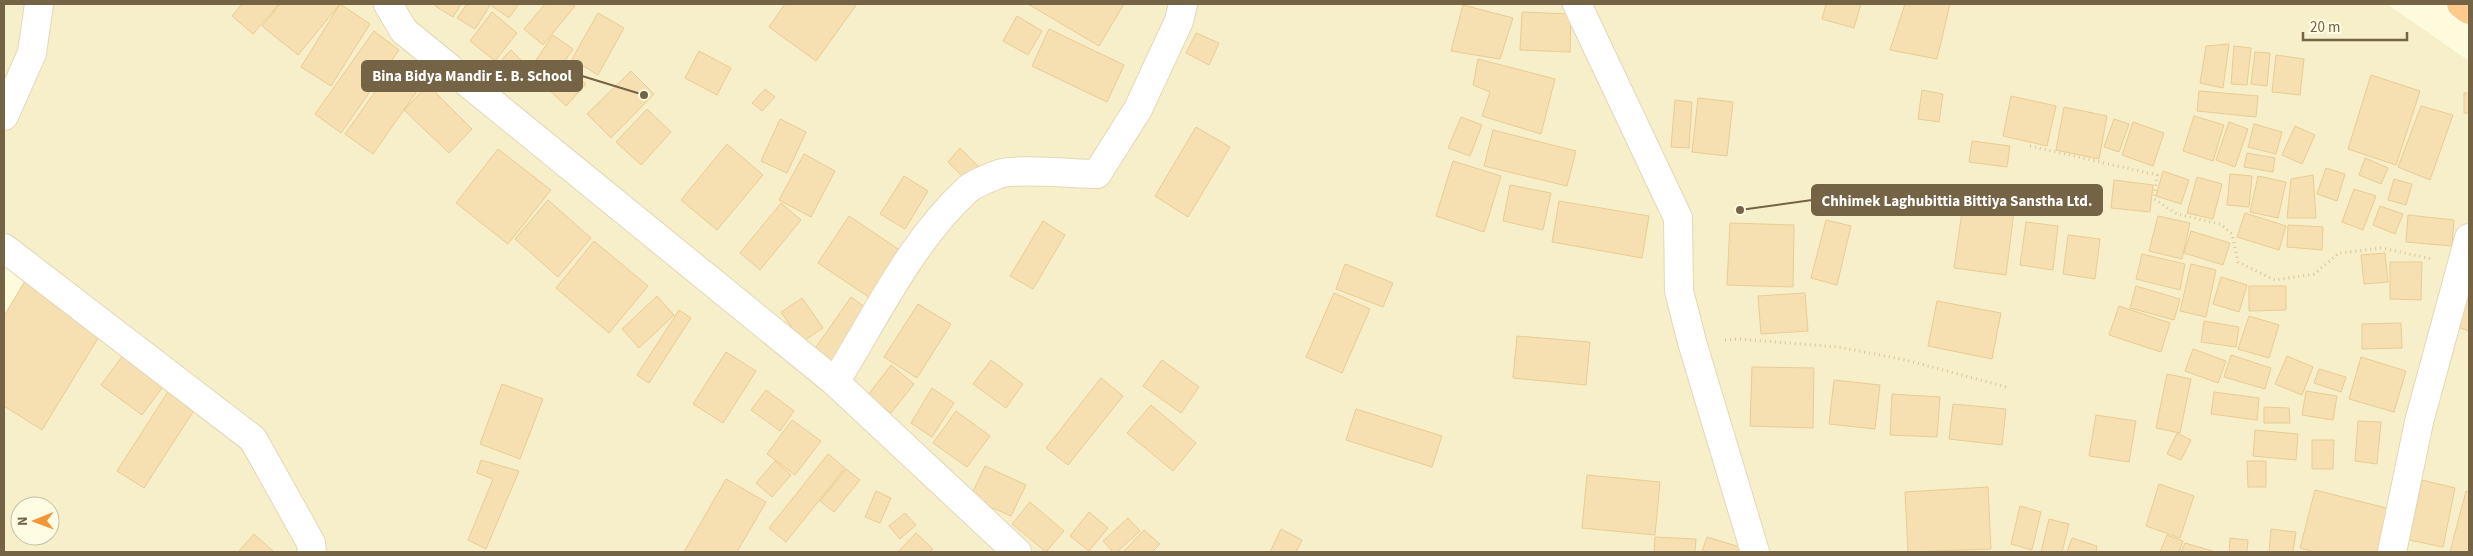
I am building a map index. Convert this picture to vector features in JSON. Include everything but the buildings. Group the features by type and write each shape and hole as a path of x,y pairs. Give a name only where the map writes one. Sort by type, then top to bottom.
{"highway":[{"path":"2461,4 2469,10"}],"street":[{"path":"4,116 32,53 39,4"},
{"path":"388,4 404,32 835,382 1017,552"},
{"path":"835,382 865,334 890,287 936,225 969,188 1001,174 1097,174 1138,109 1179,21 1183,4"},
{"path":"1577,4 1678,218 1679,292 1692,342 1755,552"},
{"path":"2392,552 2419,422 2469,238"},
{"path":"4,248 253,439 311,543 312,552"}],"path":[{"path":"2030,146 2158,175 2154,199 2177,214 2220,224 2232,234 2238,262 2275,280 2314,274 2339,253 2382,248 2432,259 2461,270"},
{"path":"1692,342 1739,339 1838,347 1906,360 2006,387"}],"shaded area":[{"path":"4,4 2387,4 2469,61 2469,552 4,552 4,316 25,281 4,262"}],"place":[{"name":"Bina Bidya Mandir E. B. School","path":"644,95"},
{"name":"Chhimek Laghubittia Bittiya Sanstha Ltd.","path":"1740,210"}]}
